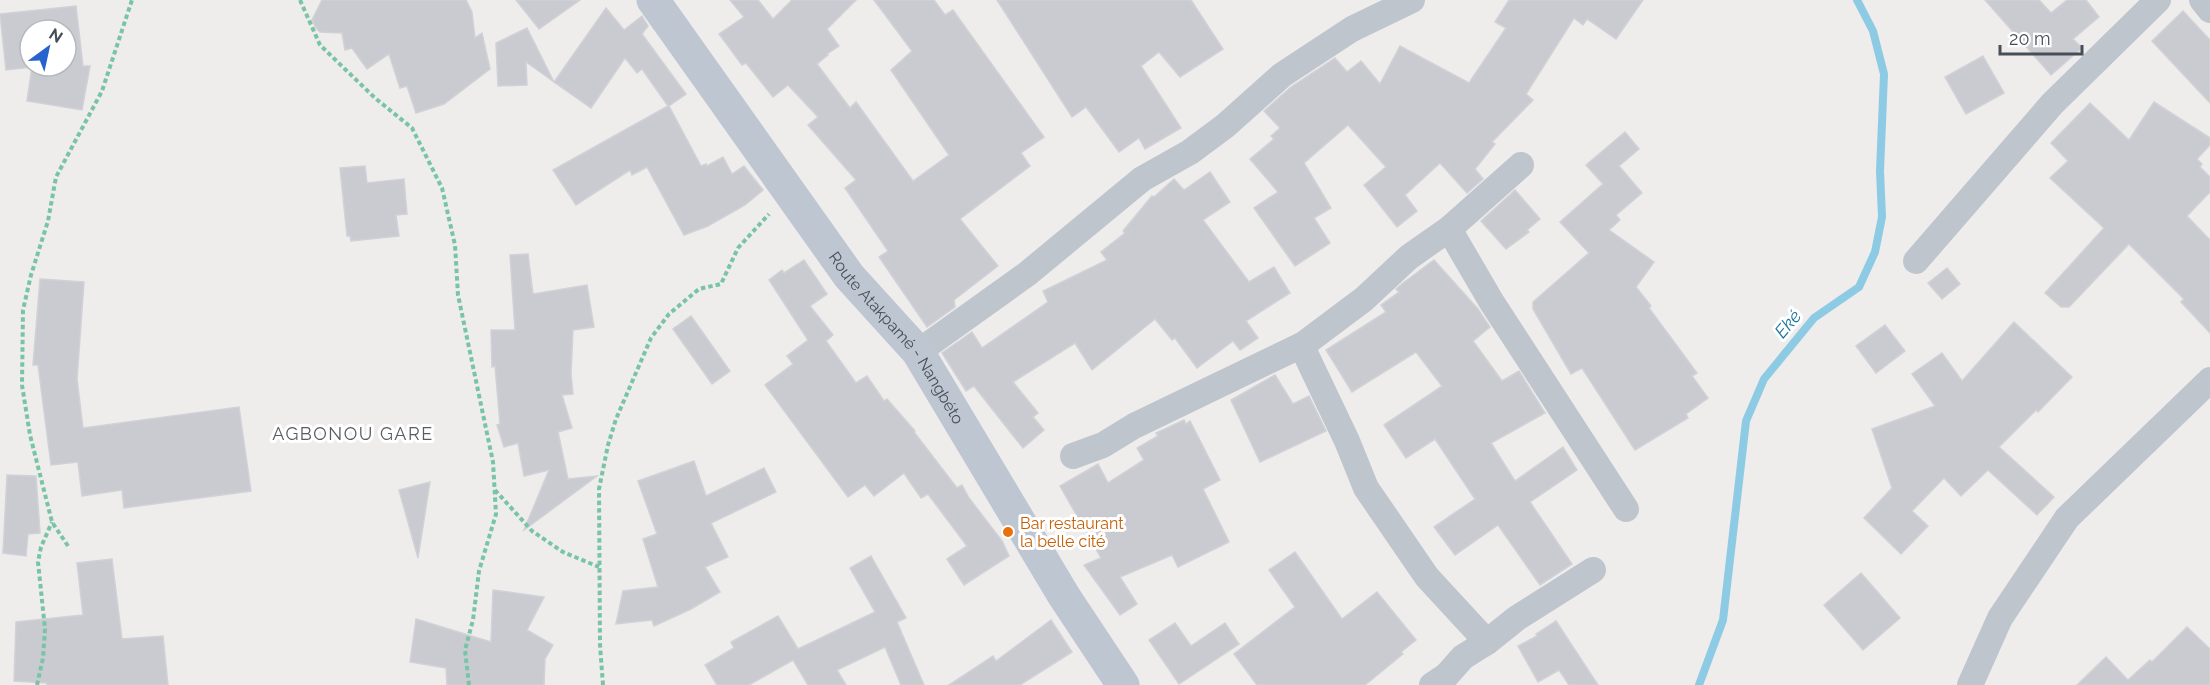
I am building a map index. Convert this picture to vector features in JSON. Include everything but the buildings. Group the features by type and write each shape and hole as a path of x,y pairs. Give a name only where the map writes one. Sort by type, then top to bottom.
{"main road":[{"name":"Route Atakpamé - Nangbéto","path":"654,0 849,276 918,352 1064,596 1124,685"}],"street":[{"path":"918,352 1027,274 1142,179 1199,145 1225,126 1282,75 1352,29 1412,0"},
{"path":"1916,261 2052,104 2158,0"},
{"path":"2202,0 2210,10"},
{"path":"1073,456 1103,445 1134,426 1304,345 1364,299 1409,256 1449,229 1521,165"},
{"path":"1449,229 1491,301 1626,509"},
{"path":"1304,345 1305,355 1347,441 1366,488 1427,577 1487,642"},
{"path":"1970,685 2000,618 2067,518 2210,380"},
{"path":"1432,685 1447,675 1463,657 1487,642 1517,618 1593,570"}],"path":[{"path":"68,546 52,522 30,435 22,386 23,310 48,221 56,177 102,91 132,0"},
{"path":"300,0 320,45 375,98 412,128 442,188 455,245 458,295 491,450 496,514 479,571 473,620 465,650 469,685"},
{"path":"603,685 598,567 599,489 605,453 616,419 651,338 669,314 699,289 721,284 738,248 762,219 793,195"},
{"path":"494,489 532,531 563,552 598,567"},
{"path":"38,685 45,629 38,562 41,547 52,522"}],"waterway":[{"name":"Eké","path":"1699,685 1723,620 1746,421 1764,379 1814,318 1859,287 1875,252 1882,217 1880,171 1884,74 1873,31 1857,0"}],"place":[{"name":"Bar restaurant la belle cité","path":"1008,532"}],"district":[{"name":"AGBONOU GARE","path":"353,434"}]}
